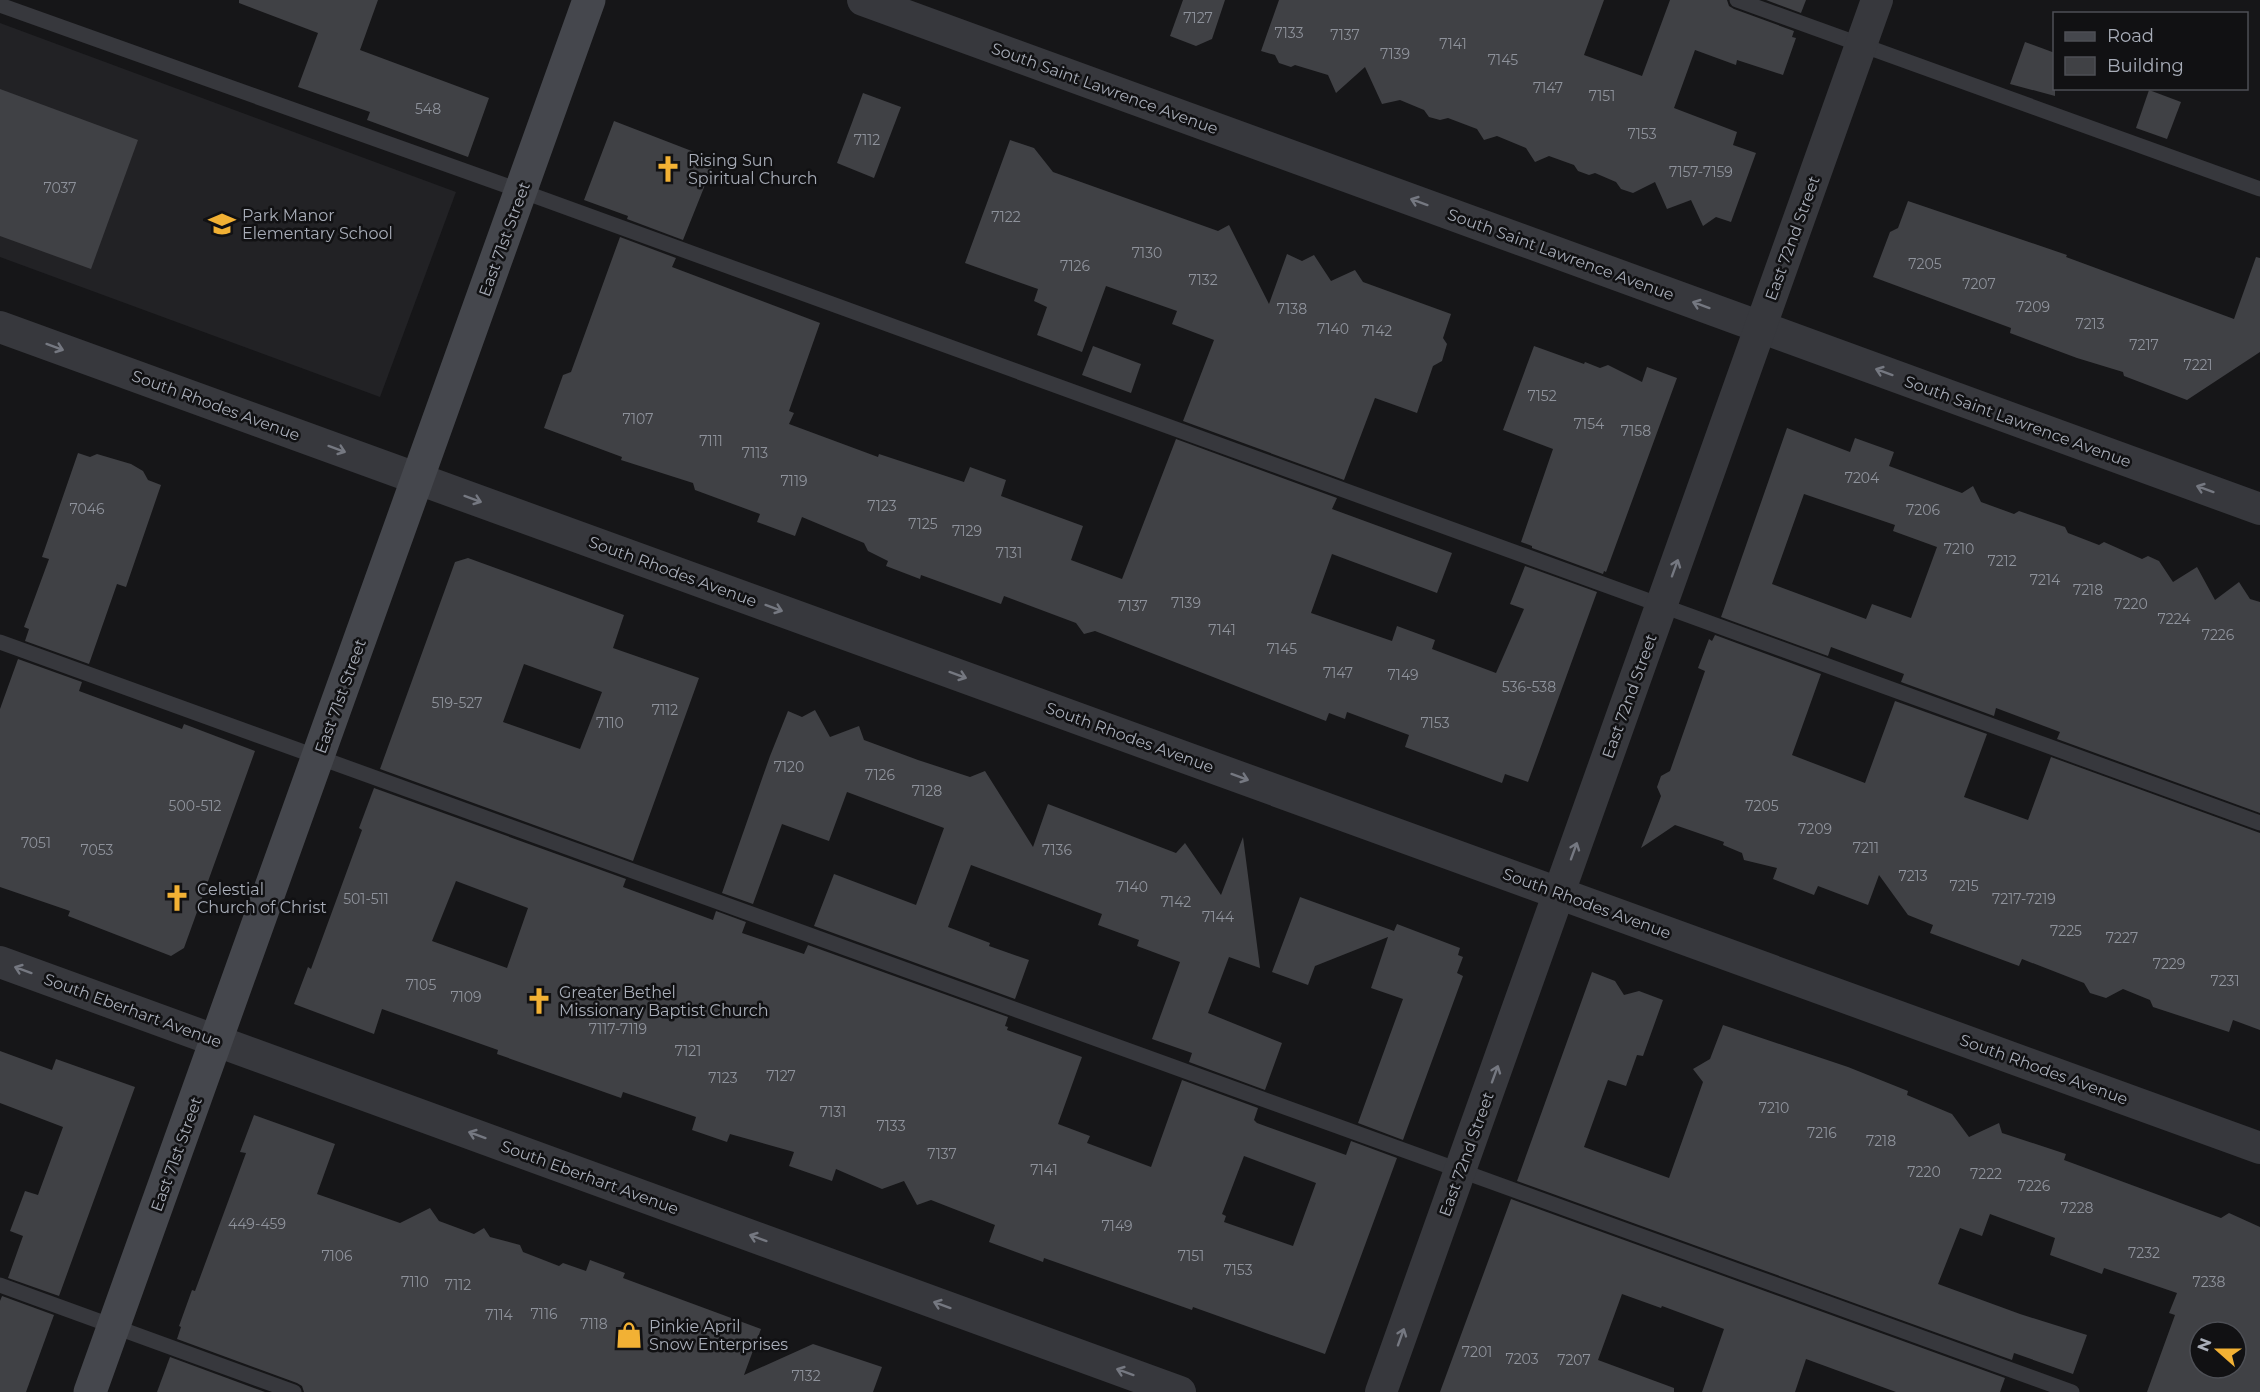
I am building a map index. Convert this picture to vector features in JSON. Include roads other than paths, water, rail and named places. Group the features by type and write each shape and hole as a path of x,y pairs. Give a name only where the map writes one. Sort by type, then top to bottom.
{"main road":[{"name":"East 71st Street","path":"90,1392 589,0"}],"street":[{"name":"South Saint Lawrence Avenue","path":"863,0 2260,509"},
{"name":"East 72nd Street","path":"1381,1392 1877,0"},
{"name":"South Rhodes Avenue","path":"0,327 2260,1148"},
{"name":"South Eberhart Avenue","path":"0,962 1180,1392"}],"lane":[{"path":"1737,0 2260,189"},
{"path":"0,5 521,191 2260,823"},
{"path":"0,642 2072,1392"},
{"path":"0,1285 294,1392"}],"place":[{"name":"Rising Sun Spiritual Church","path":"668,169"},
{"name":"Park Manor Elementary School","path":"222,224"},
{"name":"Celestial Church of Christ","path":"177,898"},
{"name":"Greater Bethel Missionary Baptist Church","path":"539,1001"},
{"name":"Pinkie April Snow Enterprises","path":"629,1335"}]}
